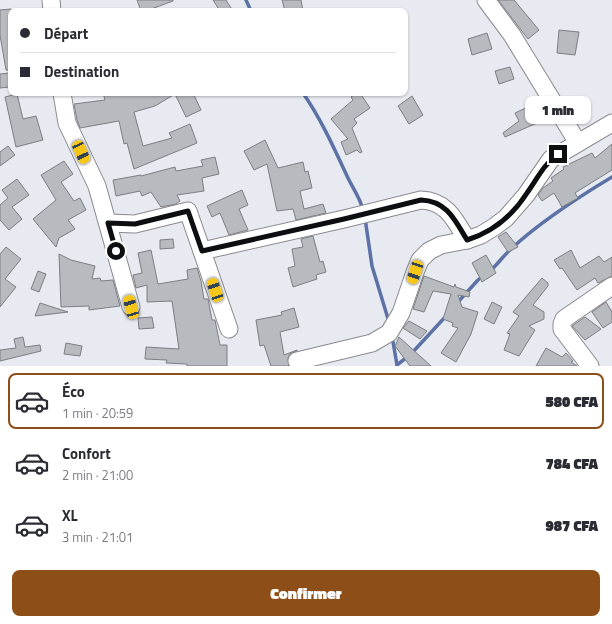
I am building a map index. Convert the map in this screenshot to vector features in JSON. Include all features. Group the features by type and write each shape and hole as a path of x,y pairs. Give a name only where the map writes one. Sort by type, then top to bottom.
{"street":[{"path":"486,0 512,35 578,143"},
{"path":"62,96 67,123 97,186 131,307"},
{"path":"297,361 372,343 380,340 388,334 401,313 420,260 429,251 441,245 467,240 481,235 506,218 526,195 551,159 612,123"},
{"path":"202,251 421,200 430,200 452,214 467,240"},
{"path":"108,223 135,224 188,211 228,329"},
{"path":"590,366 562,329 562,324 564,319 612,286"}],"building":[{"path":"137,0 173,0 154,8 140,8"},
{"path":"213,0 226,0 231,8 218,8"},
{"path":"282,0 301,0 302,8 284,8"},
{"path":"498,0 514,0 539,30 528,39"},
{"path":"8,9 8,70 6,70 0,35 0,10"},
{"path":"559,30 579,32 575,55 557,53"},
{"path":"487,33 492,49 472,55 468,39"},
{"path":"510,67 514,79 499,84 495,71"},
{"path":"8,73 8,87 0,88 0,74"},
{"path":"17,96 23,119 36,116 43,140 16,147 5,97"},
{"path":"104,96 172,96 155,106 134,112 143,146 172,138 169,133 190,124 197,143 134,169 127,143 124,144 119,121 80,128 74,104 105,100"},
{"path":"176,96 194,96 201,110 186,117"},
{"path":"362,96 370,108 354,119 357,123 352,128 362,152 360,153 357,150 346,155 341,142 348,139 331,119 353,100 351,97"},
{"path":"412,96 423,115 409,124 398,106"},
{"path":"530,106 537,123 505,137 503,133 519,121 515,113"},
{"path":"265,140 278,168 303,162 305,172 308,171 312,188 300,191 304,209 323,204 326,213 296,220 293,209 277,211 267,164 254,170 244,151"},
{"path":"612,144 612,170 575,193 578,198 562,207 554,193 542,201 538,195 543,188 553,181 551,178 564,169 563,167 592,153 595,158"},
{"path":"8,146 15,155 0,166 0,152"},
{"path":"215,157 219,174 202,178 204,191 177,195 180,201 176,204 161,207 151,192 142,196 140,191 116,196 113,180 141,176 175,167 176,171 203,166 201,160"},
{"path":"64,161 73,174 61,182 74,201 80,198 86,210 68,220 75,229 59,238 56,247 33,219 56,200 41,175"},
{"path":"17,179 29,195 12,207 22,219 9,230 0,220 0,205 8,198 2,190"},
{"path":"242,190 248,205 239,209 248,230 229,235 220,213 212,217 207,206"},
{"path":"506,232 518,247 508,252 498,237"},
{"path":"313,236 320,262 323,261 326,272 316,275 317,279 293,287 288,268 295,266 292,249 303,247 301,239"},
{"path":"173,239 174,248 160,249 160,240"},
{"path":"6,247 21,259 5,279 16,287 0,307 0,254"},
{"path":"151,250 158,284 188,279 187,270 197,268 204,299 208,299 212,320 215,320 220,345 227,345 227,366 187,366 187,364 166,363 167,360 145,359 146,347 179,349 172,301 147,302 147,285 136,288 133,275 142,273 138,253"},
{"path":"571,250 580,268 599,256 604,262 612,257 612,276 598,283 595,278 577,290 562,268 560,269 554,260"},
{"path":"59,254 71,260 95,266 92,279 100,278 101,281 113,280 120,306 89,310 89,306 61,307"},
{"path":"486,255 496,273 482,282 472,263"},
{"path":"38,271 46,274 39,292 31,289"},
{"path":"424,276 454,287 455,284 456,287 470,292 469,297 458,295 462,307 478,312 471,334 456,362 441,353 458,328 452,326 453,323 443,319 451,294 433,291 424,312 413,309"},
{"path":"542,278 548,283 548,286 533,305 544,312 544,319 529,326 535,330 519,356 504,350 510,334 507,333 519,316 513,312"},
{"path":"492,302 502,307 494,324 484,319"},
{"path":"606,302 612,312 612,322 603,328 592,312"},
{"path":"40,303 68,312 35,316"},
{"path":"294,308 299,327 280,332 284,355 297,351 290,354 288,358 289,366 271,366 264,345 260,346 256,320 282,315 281,312"},
{"path":"152,317 154,328 139,329 138,318"},
{"path":"585,317 601,329 585,340 572,326"},
{"path":"409,321 427,331 420,339 403,328"},
{"path":"23,337 25,347 40,345 41,351 0,361 0,350 16,348 14,339"},
{"path":"399,337 431,366 410,366 395,346"},
{"path":"66,343 82,346 80,356 64,354"},
{"path":"546,348 562,357 566,353 573,361 571,362 577,366 536,366"}],"waterway":[{"path":"246,0 250,8"},
{"path":"305,96 327,134 358,196 363,210"},
{"path":"490,271 508,252 547,219 612,177"},
{"path":"365,218 372,266 389,322"},
{"path":"457,303 483,276"},
{"path":"397,365 411,354 447,315"},
{"path":"392,336 397,365"}],"route":[{"path":"116,251 108,223 135,224 188,211 202,251 421,200 430,200 452,214 467,240 481,235 506,218 526,195 542,170 551,159 558,154"}]}
